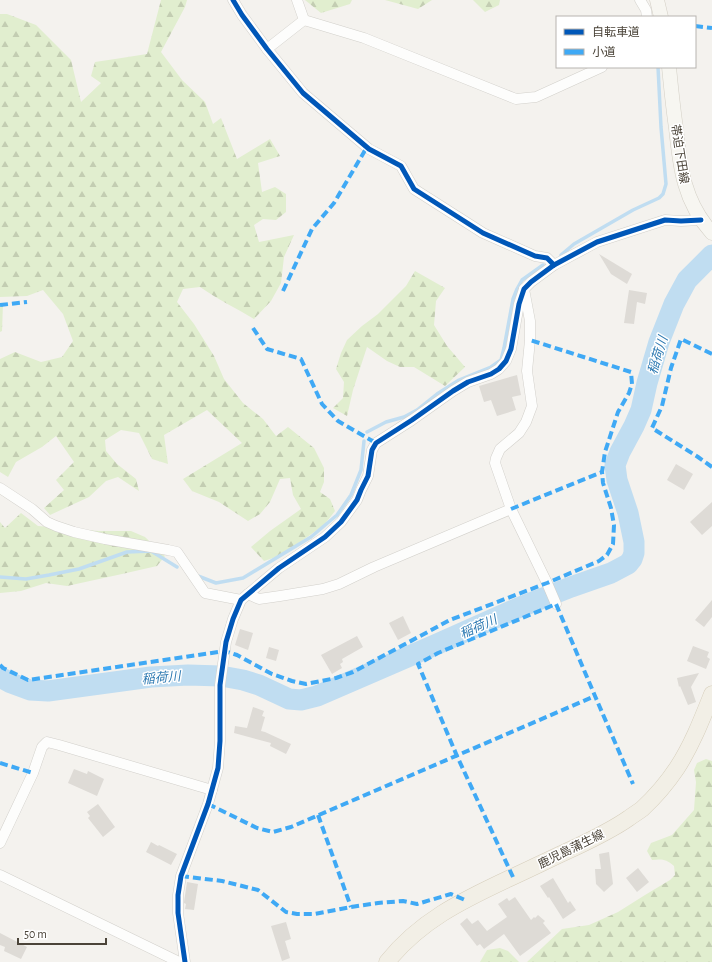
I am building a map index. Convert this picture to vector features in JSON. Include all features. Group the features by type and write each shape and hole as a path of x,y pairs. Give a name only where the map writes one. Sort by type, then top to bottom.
{"main road":[{"path":"656,0 661,16"},
{"name":"帯迫下田線","path":"669,68 679,162 682,177 688,195 701,220 712,233"},
{"name":"鹿児島蒲生線","path":"387,962 403,944 429,921 445,911 486,889 594,839 616,827 640,810 659,791 677,767 691,742 712,694"}],"street":[{"path":"233,0 267,49 303,93 369,149 401,166 414,189 483,233 535,256 547,258 554,265"},
{"path":"297,0 304,20"},
{"path":"640,0 646,10 647,16"},
{"path":"267,49 304,20"},
{"path":"304,20 364,38 516,99 536,97 600,68"},
{"path":"185,962 178,913 178,895 181,876 208,804 218,768 220,741 220,685 226,642 233,619 244,597 279,568 325,537 341,522 357,500 368,476 372,450 376,442 412,420 452,391 468,382 491,374 499,369 506,361 511,349 519,304 524,290 531,282 554,265 597,242 664,220 701,220"},
{"path":"524,290 530,321 527,371 532,406 526,422 519,433 500,449 495,463 512,509 556,604"},
{"path":"0,488 32,509 48,522 74,532 177,552 205,594 259,599 311,591 339,584 374,567 512,509"},
{"path":"0,843 30,779 42,747 47,742 212,790"},
{"path":"0,876 179,962"}],"green space":[{"path":"161,0 187,0 185,7 161,52 182,80 205,102 213,124 221,118 237,159 270,139 280,156 258,163 262,192 275,187 286,194 286,212 276,220 263,219 254,225 259,242 294,235 284,257 281,283 271,301 254,319 200,287 183,289 177,302 194,324 214,356 224,379 243,403 263,419 276,436 288,427 314,448 324,468 324,482 320,492 330,499 335,511 324,525 282,555 264,561 251,547 270,531 301,509 293,495 290,478 280,479 270,502 260,514 248,521 219,502 192,491 183,479 242,443 207,410 164,435 168,464 152,459 139,433 121,430 105,440 106,451 117,464 136,479 139,491 118,477 106,481 89,497 50,515 44,508 64,490 56,480 74,462 56,436 42,447 16,462 8,477 0,472 0,359 15,352 41,362 62,357 73,341 63,314 43,290 27,296 0,297 0,14 7,14 36,25 71,60 81,102 101,83 91,76 95,62 147,54"},
{"path":"305,0 352,0 350,4 321,13"},
{"path":"385,0 432,0 418,9"},
{"path":"473,0 500,0 499,5 485,12"},
{"path":"415,271 445,288 436,301 434,325 447,346 465,367 445,386 414,367 400,367 387,361 367,347 353,390 347,416 333,408 343,398 344,382 336,369 347,340 378,314 406,286"},
{"path":"0,304 3,304 2,331 0,332"},
{"path":"21,513 38,526 99,531 131,531 145,537 165,556 157,566 122,574 67,586 46,583 21,591 0,593 0,522 5,528"},
{"path":"706,759 712,761 712,962 527,962 562,929 589,925 618,912 670,880 675,875 674,866 664,860 652,860 647,851 651,843 672,835 694,810 696,782 694,770 697,763"},
{"path":"500,948 508,951 519,962 480,962 487,950"}],"building":[{"path":"599,254 632,274 627,284 611,274"},
{"path":"629,290 647,293 645,304 637,302 634,324 624,323"},
{"path":"517,375 521,395 512,397 516,410 497,416 491,400 484,402 479,386"},
{"path":"676,464 693,474 684,490 667,480"},
{"path":"712,502 712,526 702,535 690,522"},
{"path":"712,600 712,617 704,627 695,620"},
{"path":"403,616 411,633 398,640 389,623"},
{"path":"240,629 253,633 248,650 235,645"},
{"path":"357,636 363,647 342,659 343,662 340,664 342,668 332,674 321,655"},
{"path":"693,646 709,652 707,657 710,659 706,669 687,661"},
{"path":"269,647 279,650 276,661 266,658"},
{"path":"699,673 691,687 696,702 688,705 680,686 679,687 677,678"},
{"path":"253,707 264,711 262,716 265,717 261,731 291,744 286,754 270,746 271,743 234,733 235,726 247,728"},
{"path":"74,769 87,774 88,771 104,779 97,796 68,783"},
{"path":"98,804 115,827 103,837 88,818 90,816 87,812"},
{"path":"151,842 177,854 171,865 146,852"},
{"path":"609,852 613,884 604,892 596,884 595,869 601,869 599,854"},
{"path":"638,868 649,882 637,892 626,878"},
{"path":"553,878 568,903 570,901 576,910 563,919 540,886"},
{"path":"187,882 198,884 194,910 185,909 186,904 184,902"},
{"path":"515,897 531,920 538,915 545,921 543,923 551,933 520,956 504,934 484,949 480,944 477,946 460,924 467,918 472,924 478,920 487,931 507,917 498,904 507,898 509,901"},
{"path":"286,922 291,939 285,941 290,958 282,961 271,926"},
{"path":"0,933 27,947 21,959 4,951 5,947 0,945"}],"waterway":[{"path":"561,255 574,244 633,210 659,198 663,194 666,184 658,68"},
{"name":"稲荷川","path":"0,677 30,690 48,691 151,677 188,675 221,676 243,680 259,685 289,699 301,700 317,696 518,608 611,573 628,564 634,553 634,542 628,513 617,480 615,465 641,410 659,342 674,304 687,280 712,255"},
{"path":"367,432 386,422 404,417 417,410 437,394 459,380 491,367 501,360 513,299 517,289 522,280 543,265"},
{"path":"198,576 216,583 243,578 311,537 337,515 351,495 361,470 364,441"},
{"path":"0,577 26,579 49,575 79,569 127,552 151,551 177,567"}],"marked path":[{"path":"696,26 712,28"},
{"path":"283,291 312,229 334,203 367,147"},
{"path":"0,305 27,302"},
{"path":"253,328 267,349 301,359 322,404 338,421 376,443"},
{"path":"712,354 681,339 671,368 662,406 652,428 712,467"},
{"path":"0,665 3,668 28,680 225,651 237,655 272,674 306,684 336,678 353,672 450,620 547,583 599,561 607,555 613,544 614,525 611,508 603,483 602,472 605,452 618,412 629,393 632,384 631,372 530,340"},
{"path":"511,509 602,472"},
{"path":"513,877 457,756 418,664 438,653 556,604 633,784"},
{"path":"208,804 257,828 273,832 291,827 595,696"},
{"path":"0,763 33,773"},
{"path":"318,815 351,907"},
{"path":"181,876 222,881 258,890 286,912 297,914 314,914 378,903 403,901 417,904 451,894 465,900"}],"cycle path":[{"path":"233,0 267,49 303,93 369,149 401,166 414,189 483,233 535,256 547,258 554,265"},
{"path":"185,962 178,913 178,895 181,876 208,804 218,768 220,741 220,685 226,642 241,600 279,568 325,537 341,522 357,500 368,476 372,450 376,443 453,391 468,382 491,374 499,369 506,361 511,349 519,304 524,289 531,282 554,265 597,242 665,220 701,220"}]}
